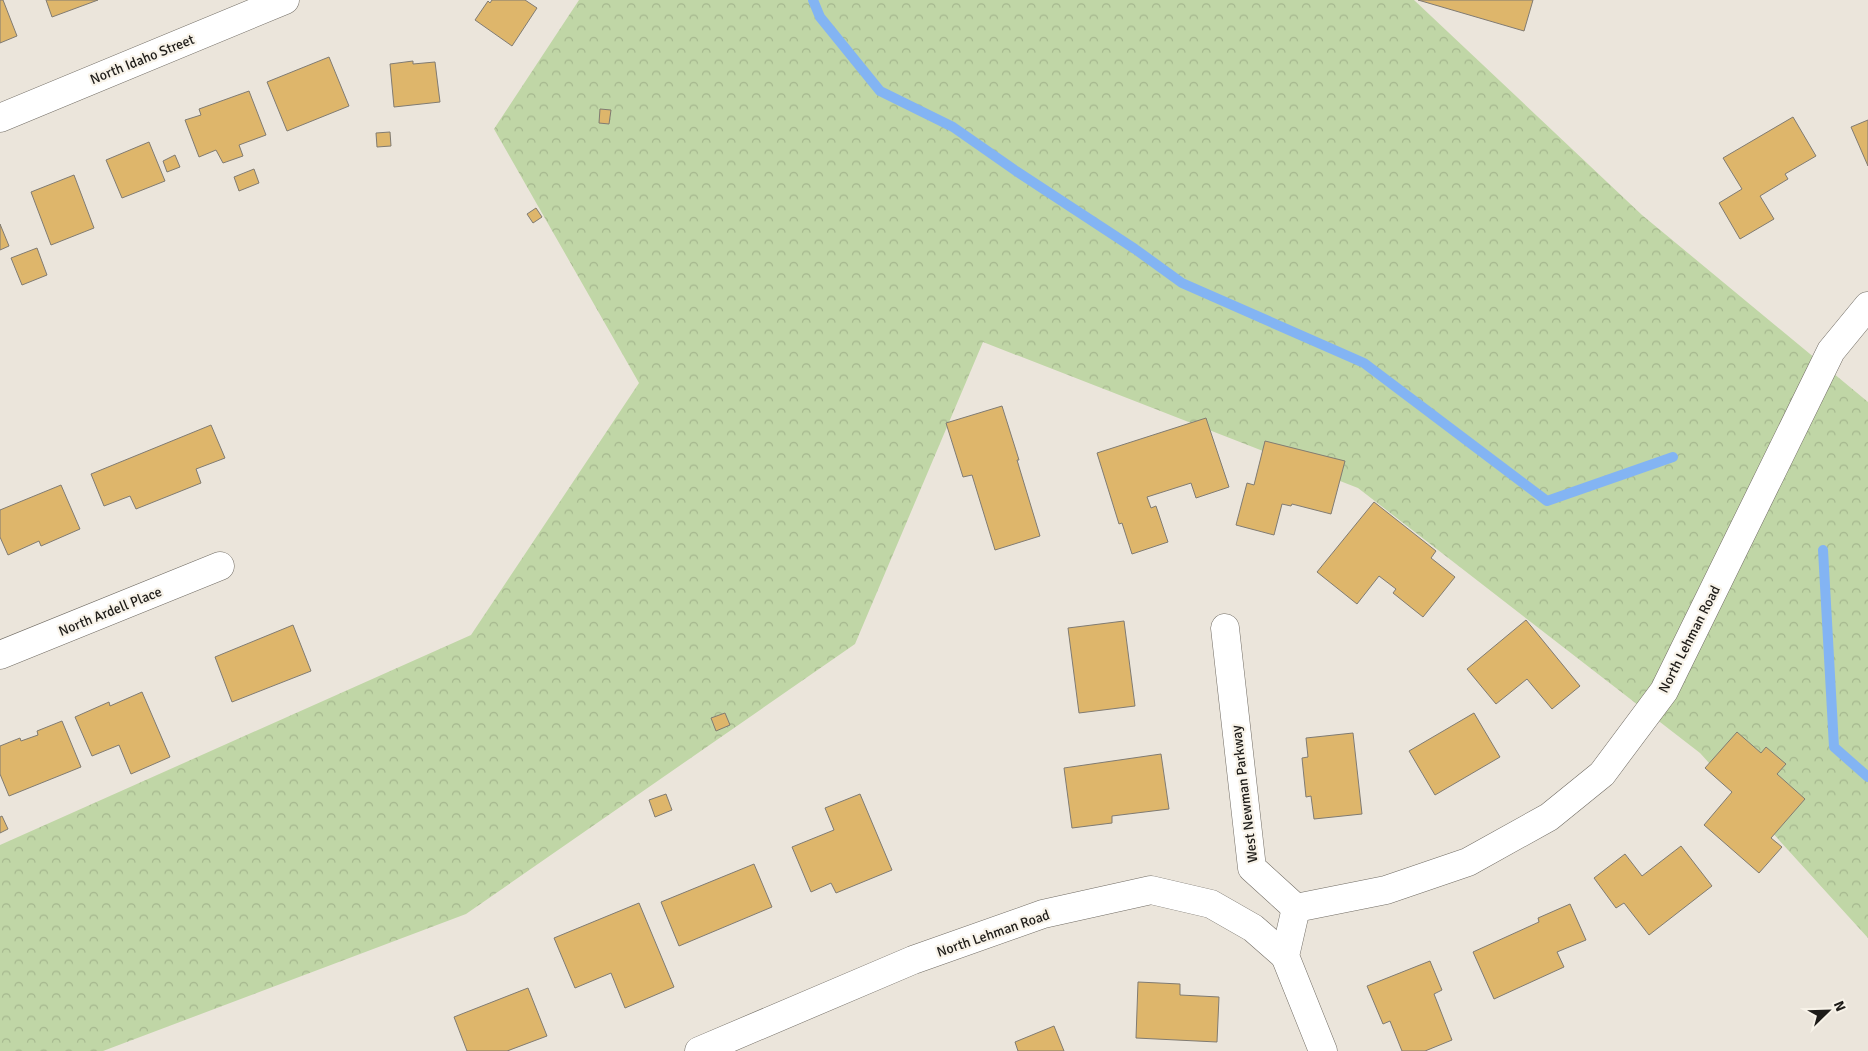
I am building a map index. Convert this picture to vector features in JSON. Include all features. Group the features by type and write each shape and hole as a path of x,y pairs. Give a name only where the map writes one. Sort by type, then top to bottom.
{"street":[{"name":"North Idaho Street","path":"0,118 285,0"},
{"name":"North Lehman Road","path":"1296,908 1386,890 1468,862 1548,817 1602,774 1664,691 1830,351 1868,306"},
{"name":"North Ardell Place","path":"0,655 220,566"},
{"name":"West Newman Parkway","path":"1225,628 1252,868 1296,908"},
{"name":"North Lehman Road","path":"699,1051 913,960 1043,914 1151,890 1211,904 1253,928 1285,956"},
{"path":"1296,908 1285,956 1323,1051"}],"green space":[{"path":"579,0 1414,0 1642,215 1868,402 1868,938 1700,753 1358,488 983,342 855,644 466,914 103,1051 0,1051 0,845 471,635 639,383 494,129"}],"building":[{"path":"0,0 3,0 17,36 0,43"},
{"path":"46,0 98,0 52,17"},
{"path":"492,0 525,0 537,8 512,46 475,20 488,1 490,3"},
{"path":"1418,0 1533,0 1524,31"},
{"path":"329,57 349,106 287,131 267,82"},
{"path":"413,61 413,64 435,62 440,102 394,107 390,64"},
{"path":"249,91 266,135 239,145 243,156 223,163 216,150 199,157 185,120 201,115 199,109"},
{"path":"600,109 611,110 609,124 599,123"},
{"path":"1793,117 1816,156 1785,174 1788,179 1760,196 1774,219 1740,239 1719,203 1742,189 1723,158"},
{"path":"1868,120 1868,166 1851,127"},
{"path":"390,132 391,146 377,147 376,133"},
{"path":"149,142 165,181 122,198 106,160"},
{"path":"175,155 180,167 167,172 163,161"},
{"path":"254,169 259,183 239,191 234,177"},
{"path":"74,175 94,228 51,245 31,192"},
{"path":"536,208 542,217 533,223 527,214"},
{"path":"0,224 9,246 0,250"},
{"path":"37,248 47,275 22,285 11,258"},
{"path":"1002,406 1040,536 995,550 972,475 963,477 946,423"},
{"path":"1206,418 1229,487 1196,498 1191,483 1147,497 1151,508 1156,506 1168,542 1132,554 1122,523 1119,524 1097,453"},
{"path":"211,425 225,458 196,469 201,483 136,509 130,496 104,506 91,474"},
{"path":"1265,441 1345,461 1331,514 1292,504 1291,506 1282,504 1274,535 1236,525 1247,483 1254,485"},
{"path":"61,485 80,529 41,546 39,541 8,555 0,537 0,510"},
{"path":"1374,502 1436,551 1431,558 1455,577 1423,617 1393,593 1396,589 1379,576 1357,604 1317,572"},
{"path":"1526,620 1580,686 1552,709 1527,679 1496,704 1467,669"},
{"path":"1124,621 1135,706 1079,713 1068,628"},
{"path":"293,625 311,671 232,702 215,657"},
{"path":"142,692 170,757 131,774 119,745 92,756 75,717 109,702 110,706"},
{"path":"725,713 730,725 716,731 711,718"},
{"path":"1474,713 1500,757 1435,795 1409,751"},
{"path":"62,721 81,767 9,796 0,774 0,746 20,738 21,741 38,735 37,731"},
{"path":"1737,732 1761,753 1766,747 1786,764 1777,774 1805,799 1771,838 1782,847 1759,873 1704,825 1732,792 1705,768"},
{"path":"1353,733 1362,814 1314,819 1311,796 1306,797 1302,758 1308,757 1306,738"},
{"path":"1161,754 1169,809 1112,816 1112,823 1072,828 1064,768"},
{"path":"666,794 672,810 655,817 649,800"},
{"path":"860,794 892,870 836,893 831,883 811,892 792,847 834,830 825,808"},
{"path":"2,816 8,829 0,833 0,817"},
{"path":"1681,846 1712,886 1649,935 1624,903 1616,908 1594,878 1625,854 1642,876"},
{"path":"754,864 772,907 679,946 661,902"},
{"path":"639,903 674,987 625,1008 611,973 575,988 554,938"},
{"path":"1570,904 1586,940 1557,952 1564,967 1494,999 1473,952 1539,922 1538,918"},
{"path":"1430,961 1442,990 1434,994 1452,1040 1425,1051 1402,1051 1390,1021 1383,1024 1367,986"},
{"path":"1138,982 1180,984 1180,995 1219,997 1217,1042 1136,1038"},
{"path":"528,988 547,1036 507,1051 467,1051 454,1017"},
{"path":"1054,1026 1064,1051 1018,1051 1015,1042"}],"waterway":[{"path":"813,0 820,17 880,91 953,127 1135,249 1182,283 1364,363 1547,501 1673,457"},
{"path":"1823,550 1834,747 1868,777"}]}
